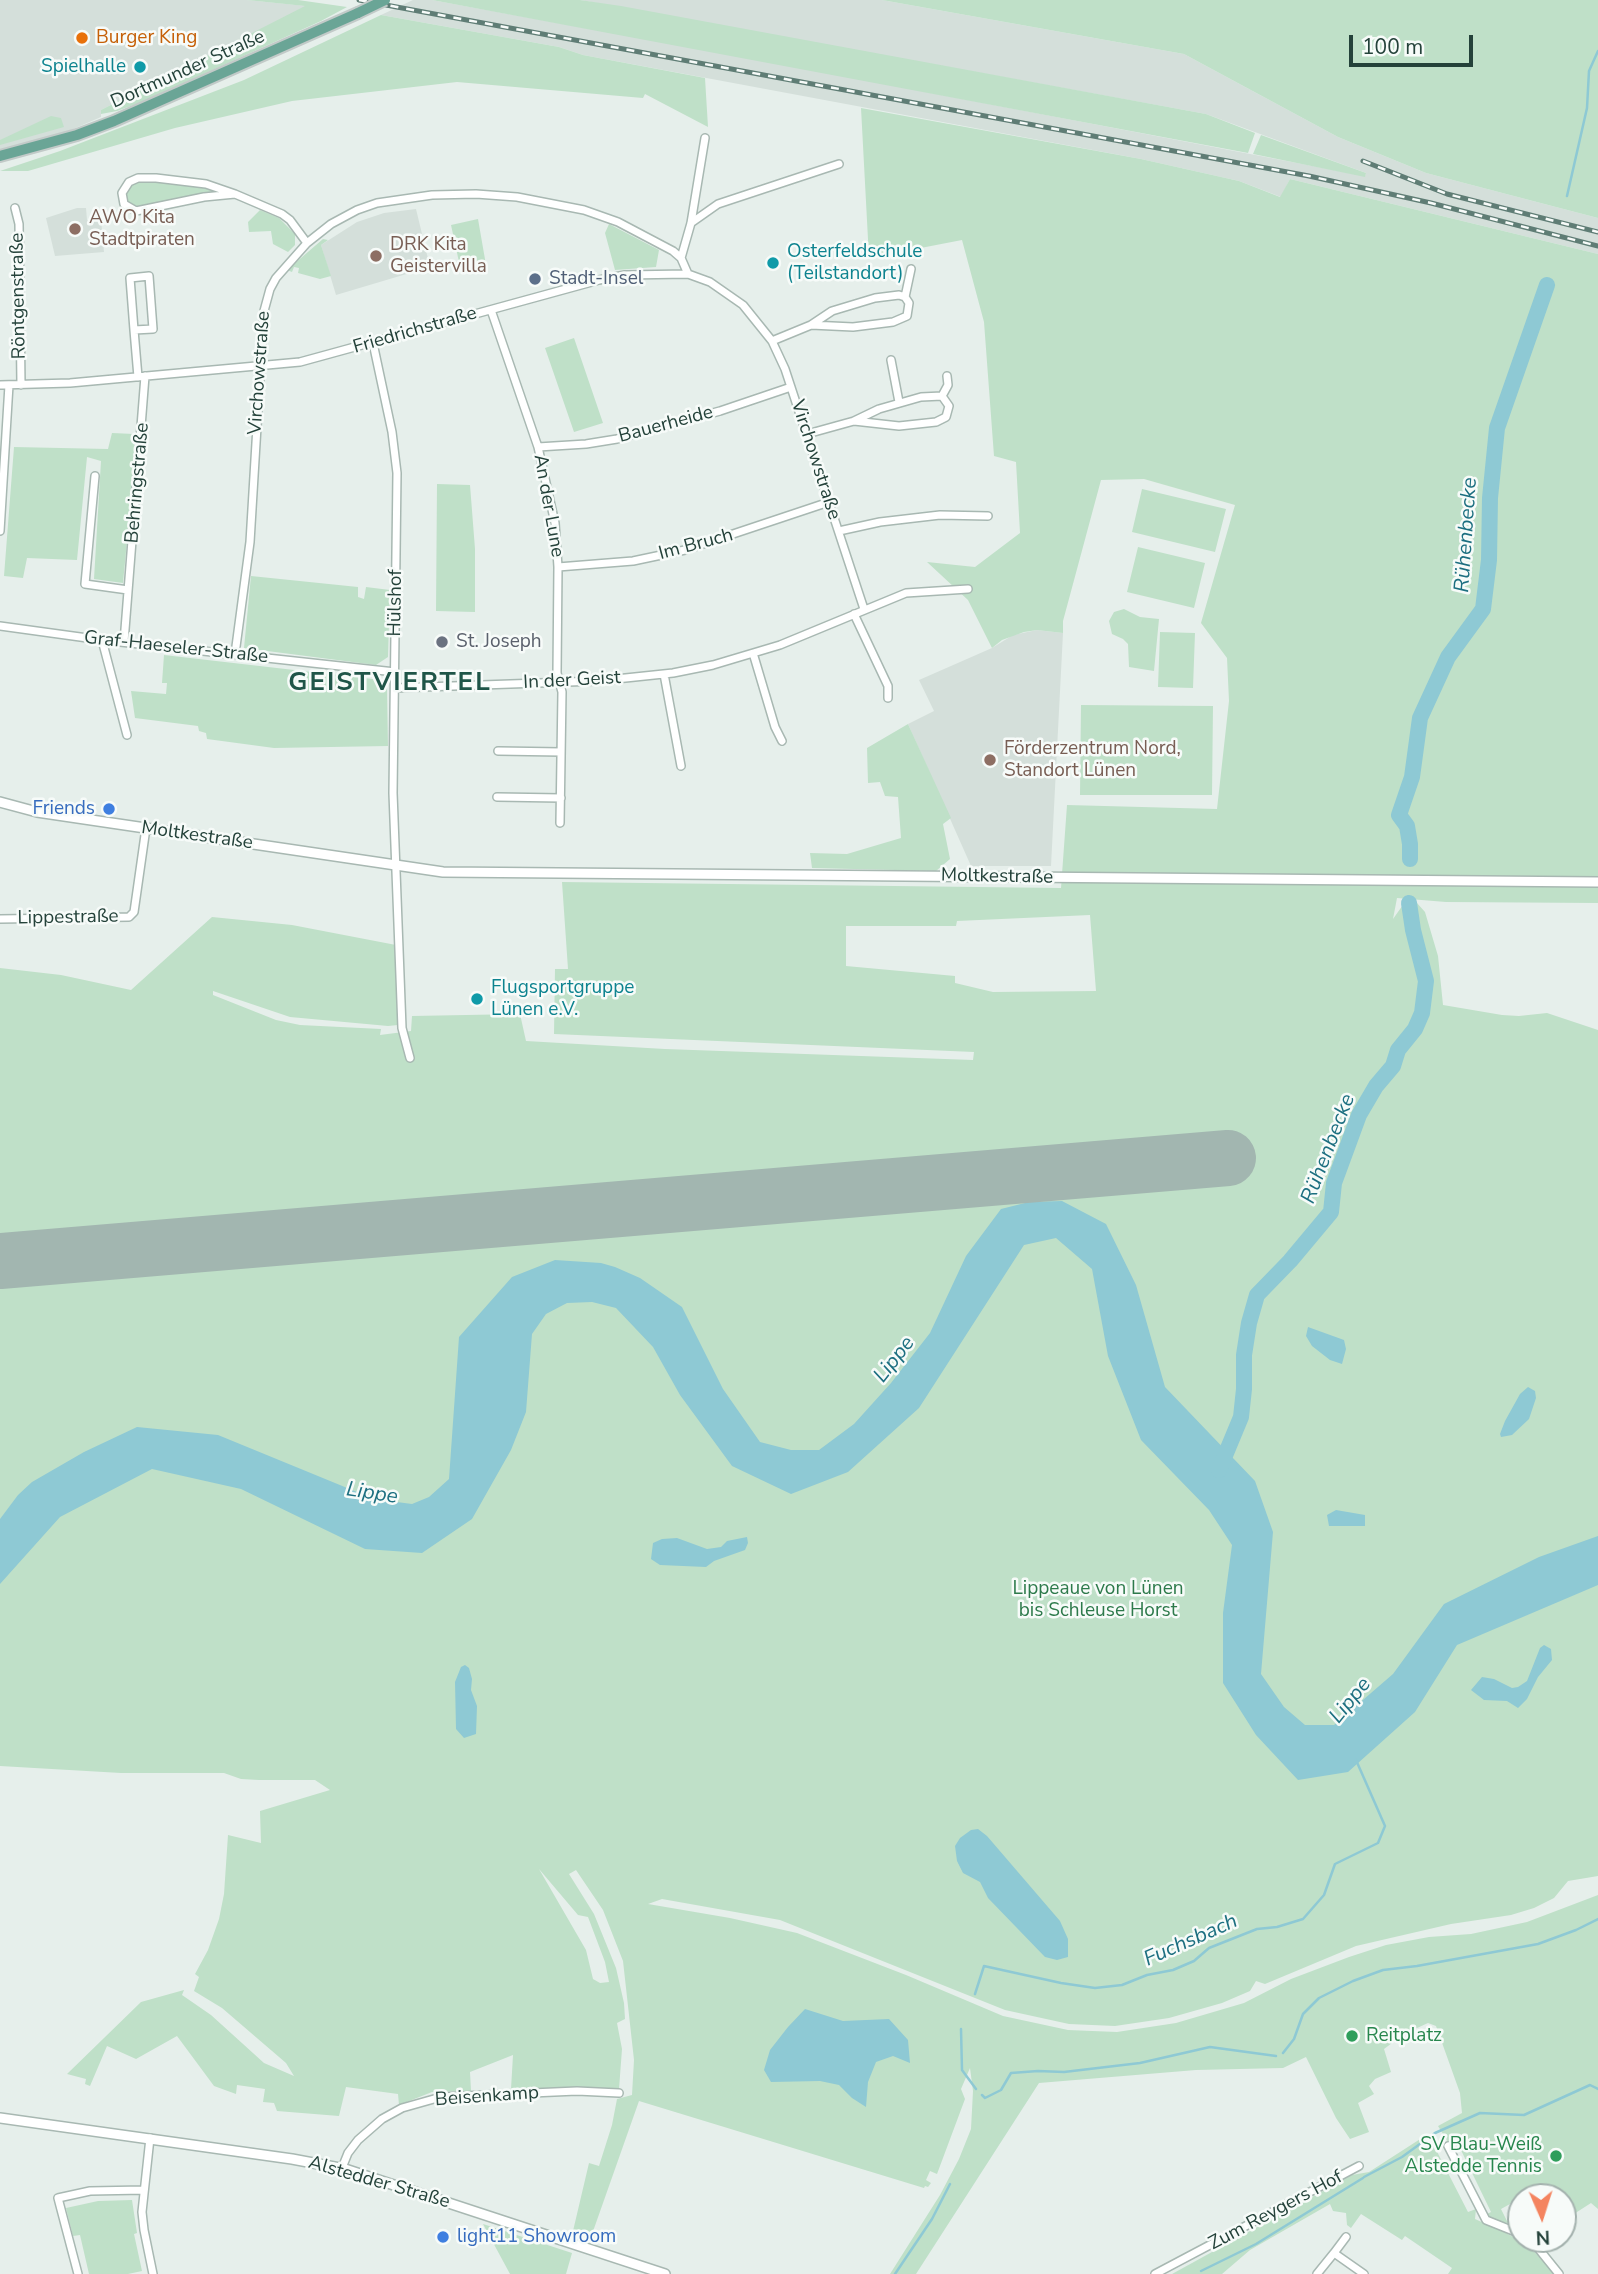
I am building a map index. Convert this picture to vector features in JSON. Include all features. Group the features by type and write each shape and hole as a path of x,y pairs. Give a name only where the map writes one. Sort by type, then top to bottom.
{"main road":[{"name":"Dortmunder Straße","path":"0,156 77,135 114,121 385,0"}],"street":[{"path":"688,274 681,258 691,223 705,138"},
{"path":"691,223 718,204 839,164"},
{"path":"234,194 204,197 136,211 124,204 122,193 129,182 138,178 205,184 234,194 282,214 300,231 307,243"},
{"name":"Virchowstraße","path":"235,654 250,542 264,312 270,289 283,267 307,243 331,224 377,203 427,195 486,194 550,202 584,210 618,222 681,258"},
{"name":"Röntgenstraße","path":"15,208 19,224 20,385"},
{"path":"905,297 911,269"},
{"name":"Virchowstraße","path":"688,274 710,282 743,305 772,341 791,387 864,609"},
{"name":"Friedrichstraße","path":"0,385 142,377 300,362 599,280 625,275 688,274"},
{"path":"134,330 153,329 149,276 130,278 134,330 142,377"},
{"path":"772,341 811,325 832,312 875,298 899,295 905,297 909,303 909,311 902,319 893,322 853,327 811,325"},
{"name":"An der Lune","path":"491,310 538,447 555,523 558,567 557,673 562,692 560,823"},
{"name":"Hülshof","path":"373,343 392,432 397,473 393,771 396,866"},
{"path":"891,360 899,402"},
{"path":"942,396 948,385 947,376"},
{"name":"Behringstraße","path":"124,642 142,377"},
{"name":"Röntgenstraße","path":"0,531 9,385"},
{"name":"Bauerheide","path":"538,447 617,439 725,410 791,387"},
{"path":"807,434 854,421 899,402 935,395 942,396 948,402 949,411 946,417 936,422 899,426 854,421"},
{"path":"95,476 85,584 128,590"},
{"name":"Im Bruch","path":"558,567 633,561 685,550 829,502"},
{"path":"839,531 880,522 940,515 988,516"},
{"name":"In der Geist","path":"395,688 597,681 664,674 713,665 807,635 906,593 968,589"},
{"path":"854,614 888,686 888,698"},
{"name":"Graf-Haeseler-Straße","path":"0,626 102,640 395,672"},
{"path":"102,640 127,735"},
{"path":"753,653 775,727 782,741"},
{"path":"664,674 681,766"},
{"path":"498,751 561,752"},
{"path":"497,797 561,798"},
{"name":"Moltkestraße","path":"0,802 37,812 443,872 1598,882"},
{"name":"Lippestraße","path":"0,919 125,918 132,915 146,828"},
{"path":"396,866 402,1028 410,1058"},
{"name":"Beisenkamp","path":"342,2168 348,2153 358,2140 382,2119 402,2108 441,2097 577,2091 619,2092"},
{"name":"Alstedder Straße","path":"0,2118 342,2168 665,2274"},
{"path":"150,2138 144,2190 144,2230 153,2274"},
{"path":"1448,2146 1486,2220 1507,2228"},
{"name":"Zum Reygers Hof","path":"1155,2274 1359,2166"},
{"path":"78,2274 58,2198 90,2191 144,2190"},
{"path":"1317,2274 1346,2236"},
{"path":"1334,2253 1364,2274"},
{"path":"1540,2253 1559,2274"}],"shaded area":[{"path":"0,0 247,0 307,6 101,110 101,117 64,133 0,150"},
{"path":"413,0 432,0 738,56 1365,176 1366,173 1206,114 580,0 882,0 1184,54 1338,137 1426,173 1598,218 1598,254 1290,179 1281,197 1239,181 1141,159 381,15"},
{"name":"AWO Kita Stadtpiraten","path":"77,208 86,208 87,220 101,220 104,252 55,256 46,218"},
{"name":"DRK Kita Geistervilla","path":"416,209 430,267 336,295 321,245 357,222 384,213"},
{"name":"Förderzentrum Nord, Standort Lünen","path":"1037,630 1063,633 1051,866 971,866 908,724 934,711 919,680 992,648 1013,635"}],"green space":[{"path":"247,0 298,0 347,7 142,102 101,114 101,110 305,6"},
{"path":"432,0 580,0 621,6 1206,114 1255,133 1248,153"},
{"path":"882,0 1598,0 1598,218 1426,173 1338,137 1184,54"},
{"path":"381,15 559,47 583,55 705,78 708,127 645,94 643,98 457,82 292,101 175,128 28,171 0,171 60,151 244,80"},
{"name":"Lippeaue von Lünen bis Schleuse Horst","path":"861,108 1141,159 1239,181 1280,197 1290,179 1598,254 1598,903 1446,902 1397,898 1393,919 1405,902 1417,903 1425,912 1438,956 1443,1005 1502,1015 1547,1013 1598,1030 1598,1876 1568,1881 1554,1898 1534,1908 1356,1946 1265,1984 1256,1981 1250,1991 1222,2003 1169,2018 1115,2026 1069,2024 1005,2010 780,1920 662,1899 648,1904 797,1933 1003,2016 1068,2030 1117,2032 1176,2023 1244,2003 1291,1979 1386,1945 1429,1937 1471,1934 1527,1922 1598,1895 1598,2209 1591,2203 1577,2212 1577,2183 1507,2183 1507,2206 1501,2209 1507,2223 1488,2218 1487,2214 1491,2212 1460,2148 1453,2150 1438,2126 1462,2113 1460,2093 1436,2026 1428,2023 1404,2034 1384,2049 1391,2072 1375,2079 1369,2086 1374,2094 1358,2103 1369,2132 1350,2139 1336,2118 1306,2057 1283,2068 1196,2070 1039,2083 916,2274 890,2274 940,2195 971,2129 973,2091 970,2068 961,2089 965,2099 937,2174 930,2171 926,2180 931,2183 924,2188 639,2101 591,2237 573,2231 589,2163 599,2166 617,2099 632,2095 634,2060 623,1961 603,1910 576,1870 569,1874 594,1914 616,1968 624,2003 625,2019 617,2023 622,2049 619,2089 511,2089 513,2055 470,2072 471,2091 432,2092 399,2105 398,2094 346,2087 339,2116 277,2111 274,2103 263,2102 265,2089 237,2085 236,2094 214,2086 177,2036 136,2059 107,2046 90,2086 85,2084 86,2079 67,2074 141,2002 184,1990 182,1995 211,2015 264,2063 294,2076 286,2063 222,2008 194,1991 199,1977 195,1974 208,1950 219,1919 224,1894 228,1835 261,1843 260,1811 330,1790 315,1780 241,1779 224,1773 121,1773 0,1766 0,968 61,975 131,990 212,917 292,925 396,945 398,1025 290,1017 213,991 213,995 276,1020 300,1025 381,1029 380,1035 411,1031 412,1016 520,1014 526,1041 973,1060 974,1052 554,1034 555,969 568,969 562,882 1061,888 1067,805 1217,809 1229,701 1227,658 1201,623 1235,505 1144,479 1101,480 1063,621 1063,633 1037,630 1024,632 1002,640 992,648 968,600 927,562 975,567 1020,533 1016,462 994,456 984,322 962,240 869,258","holes":["1090,915 1096,991 993,992 955,983 955,976 846,966 846,926 956,926 957,921","539,1869 578,1915 588,1917 605,1962 609,1982 600,1983 593,1979 586,1950"]},
{"path":"51,116 61,118 64,127 0,145 0,140"},
{"path":"1261,135 1366,173 1365,177 1253,154"},
{"path":"138,181 181,182 218,192 135,208 126,201 126,190 130,184"},
{"path":"260,210 279,218 295,234 295,245 288,252 273,244 271,231 249,232 248,222"},
{"path":"478,219 486,265 475,268 471,259 459,262 451,225"},
{"path":"609,224 659,250 656,267 615,270 605,233"},
{"path":"323,239 328,240 321,245 331,276 320,279 298,273 299,268 294,267 292,272 287,270"},
{"path":"574,338 603,423 574,432 545,348"},
{"path":"112,433 134,434 135,457 123,583 94,579 101,461 87,457 77,560 27,558 23,578 4,576 14,447 108,449"},
{"path":"437,484 470,485 475,549 475,612 436,611"},
{"path":"1142,489 1226,509 1215,552 1132,532"},
{"path":"1138,547 1205,563 1194,608 1127,592"},
{"path":"251,576 358,587 358,597 364,599 366,587 390,590 388,657 376,665 244,648"},
{"path":"1124,609 1140,617 1159,619 1154,671 1129,667 1128,644 1112,634 1109,621 1114,612"},
{"path":"1160,632 1195,633 1193,688 1158,687"},
{"path":"164,655 381,680 387,688 388,746 274,748 207,739 206,733 199,731 198,726 135,718 131,691 166,694 167,683 162,683"},
{"path":"1081,705 1213,706 1212,795 1080,795"},
{"path":"908,724 951,818 943,824 950,859 936,871 812,868 810,853 847,854 901,838 898,797 885,796 880,782 868,783 867,748"},
{"path":"1428,2134 1468,2212 1476,2209 1475,2219 1507,2234 1507,2253 1536,2253 1555,2274 1448,2274 1452,2268 1405,2236 1402,2240 1361,2214 1351,2228 1347,2225 1346,2213 1333,2211 1330,2204 1250,2250 1222,2274 1172,2274 1352,2175 1369,2172"},
{"path":"132,2200 137,2233 134,2234 142,2271 128,2274 89,2274 80,2235 73,2236 66,2208 98,2201"},
{"path":"483,2224 572,2253 566,2274 510,2274"}],"water":[{"path":"1062,1201 1106,1224 1136,1285 1165,1387 1255,1481 1273,1532 1261,1674 1284,1707 1305,1725 1334,1725 1393,1674 1444,1604 1539,1557 1598,1536 1598,1585 1457,1645 1415,1712 1348,1772 1298,1780 1256,1735 1223,1683 1223,1613 1232,1545 1209,1510 1141,1440 1108,1356 1092,1269 1056,1238 1024,1245 919,1408 848,1472 791,1494 732,1466 680,1395 653,1347 616,1308 592,1302 567,1303 546,1314 532,1334 526,1412 511,1450 472,1519 422,1553 365,1549 241,1489 152,1469 60,1517 0,1584 0,1519 18,1495 32,1482 84,1452 137,1427 218,1435 374,1499 412,1504 429,1497 449,1479 459,1337 512,1277 555,1260 601,1263 615,1267 640,1278 682,1307 723,1389 760,1442 791,1450 819,1450 854,1424 891,1383 930,1333 966,1256 1001,1209 1029,1202"},
{"path":"1308,1327 1344,1340 1346,1349 1342,1364 1330,1360 1312,1346 1306,1336"},
{"path":"1528,1387 1535,1391 1536,1398 1529,1419 1512,1435 1501,1437 1505,1421 1520,1394"},
{"path":"1336,1510 1365,1515 1365,1526 1329,1526 1327,1515"},
{"path":"747,1537 745,1550 714,1561 706,1567 660,1565 651,1559 653,1543 662,1539 677,1538 707,1549 721,1547 727,1541"},
{"path":"1544,1645 1551,1649 1552,1660 1538,1677 1527,1699 1518,1708 1507,1701 1484,1700 1471,1690 1482,1677 1494,1679 1512,1688 1518,1687 1527,1681 1540,1648"},
{"path":"465,1665 469,1668 471,1690 477,1706 476,1734 464,1738 456,1729 455,1682 461,1667"},
{"path":"978,1829 1060,1921 1068,1939 1068,1957 1057,1960 1045,1957 988,1898 980,1882 963,1873 957,1861 955,1846 960,1838 971,1830"},
{"path":"805,2009 843,2021 889,2019 908,2040 910,2063 893,2056 876,2062 868,2082 866,2107 839,2085 820,2081 771,2082 764,2070 770,2050"}],"waterway":[{"path":"1567,196 1587,108 1589,71 1598,51"},
{"name":"Rühenbecke","path":"1410,859 1407,826 1399,815 1412,777 1420,718 1448,657 1483,609 1489,560 1490,498 1497,428 1547,285"},
{"name":"Rühenbecke","path":"1219,1470 1241,1417 1244,1355 1257,1295 1331,1212 1334,1183 1359,1115 1376,1086 1393,1066 1398,1050 1415,1029 1422,1013 1426,981 1409,903"},
{"name":"Fuchsbach","path":"975,1994 984,1966 1095,1988 1122,1985 1147,1975 1173,1970 1194,1961 1209,1948 1257,1929 1277,1927 1303,1919 1324,1895 1335,1864 1378,1843 1385,1826 1356,1760"},
{"name":"Fuchsbach","path":"1283,2053 1294,2039 1303,2014 1319,1998 1353,1981 1383,1970 1538,1944 1598,1919"},
{"name":"Fuchsbach","path":"961,2029 962,2070 976,2089"},
{"name":"Fuchsbach","path":"982,2095 985,2098 1001,2090 1011,2073 1064,2072 1140,2063 1210,2047 1276,2056"},
{"name":"Fuchsbach","path":"1364,2177 1402,2157 1435,2133 1480,2113 1524,2115 1590,2085 1598,2089"},
{"name":"Fuchsbach","path":"1201,2271 1256,2244 1363,2178"},
{"path":"895,2274 932,2219 950,2184"}],"runway":[{"path":"0,1261 1228,1158"}],"railway":[{"path":"359,0 1309,176 1431,203 1598,246"},
{"path":"1363,161 1447,194 1598,232"}],"place":[{"name":"Burger King","path":"82,38"},
{"name":"Spielhalle","path":"140,67"},
{"name":"AWO Kita Stadtpiraten","path":"75,229"},
{"name":"DRK Kita Geistervilla","path":"376,256"},
{"name":"Osterfeldschule (Teilstandort)","path":"773,263"},
{"name":"Stadt-Insel","path":"535,279"},
{"name":"St. Joseph","path":"442,642"},
{"name":"Förderzentrum Nord, Standort Lünen","path":"990,760"},
{"name":"Friends","path":"109,809"},
{"name":"Flugsportgruppe Lünen e.V.","path":"477,999"},
{"name":"Reitplatz","path":"1352,2036"},
{"name":"SV Blau-Weiß Alstedde Tennis","path":"1556,2156"},
{"name":"light11 Showroom","path":"443,2237"}],"district":[{"name":"GEISTVIERTEL","path":"390,684"}],"water label":[{"name":"Lippe","path":"895,1360"},
{"name":"Lippe","path":"372,1494"},
{"name":"Lippe","path":"1351,1701"}]}
